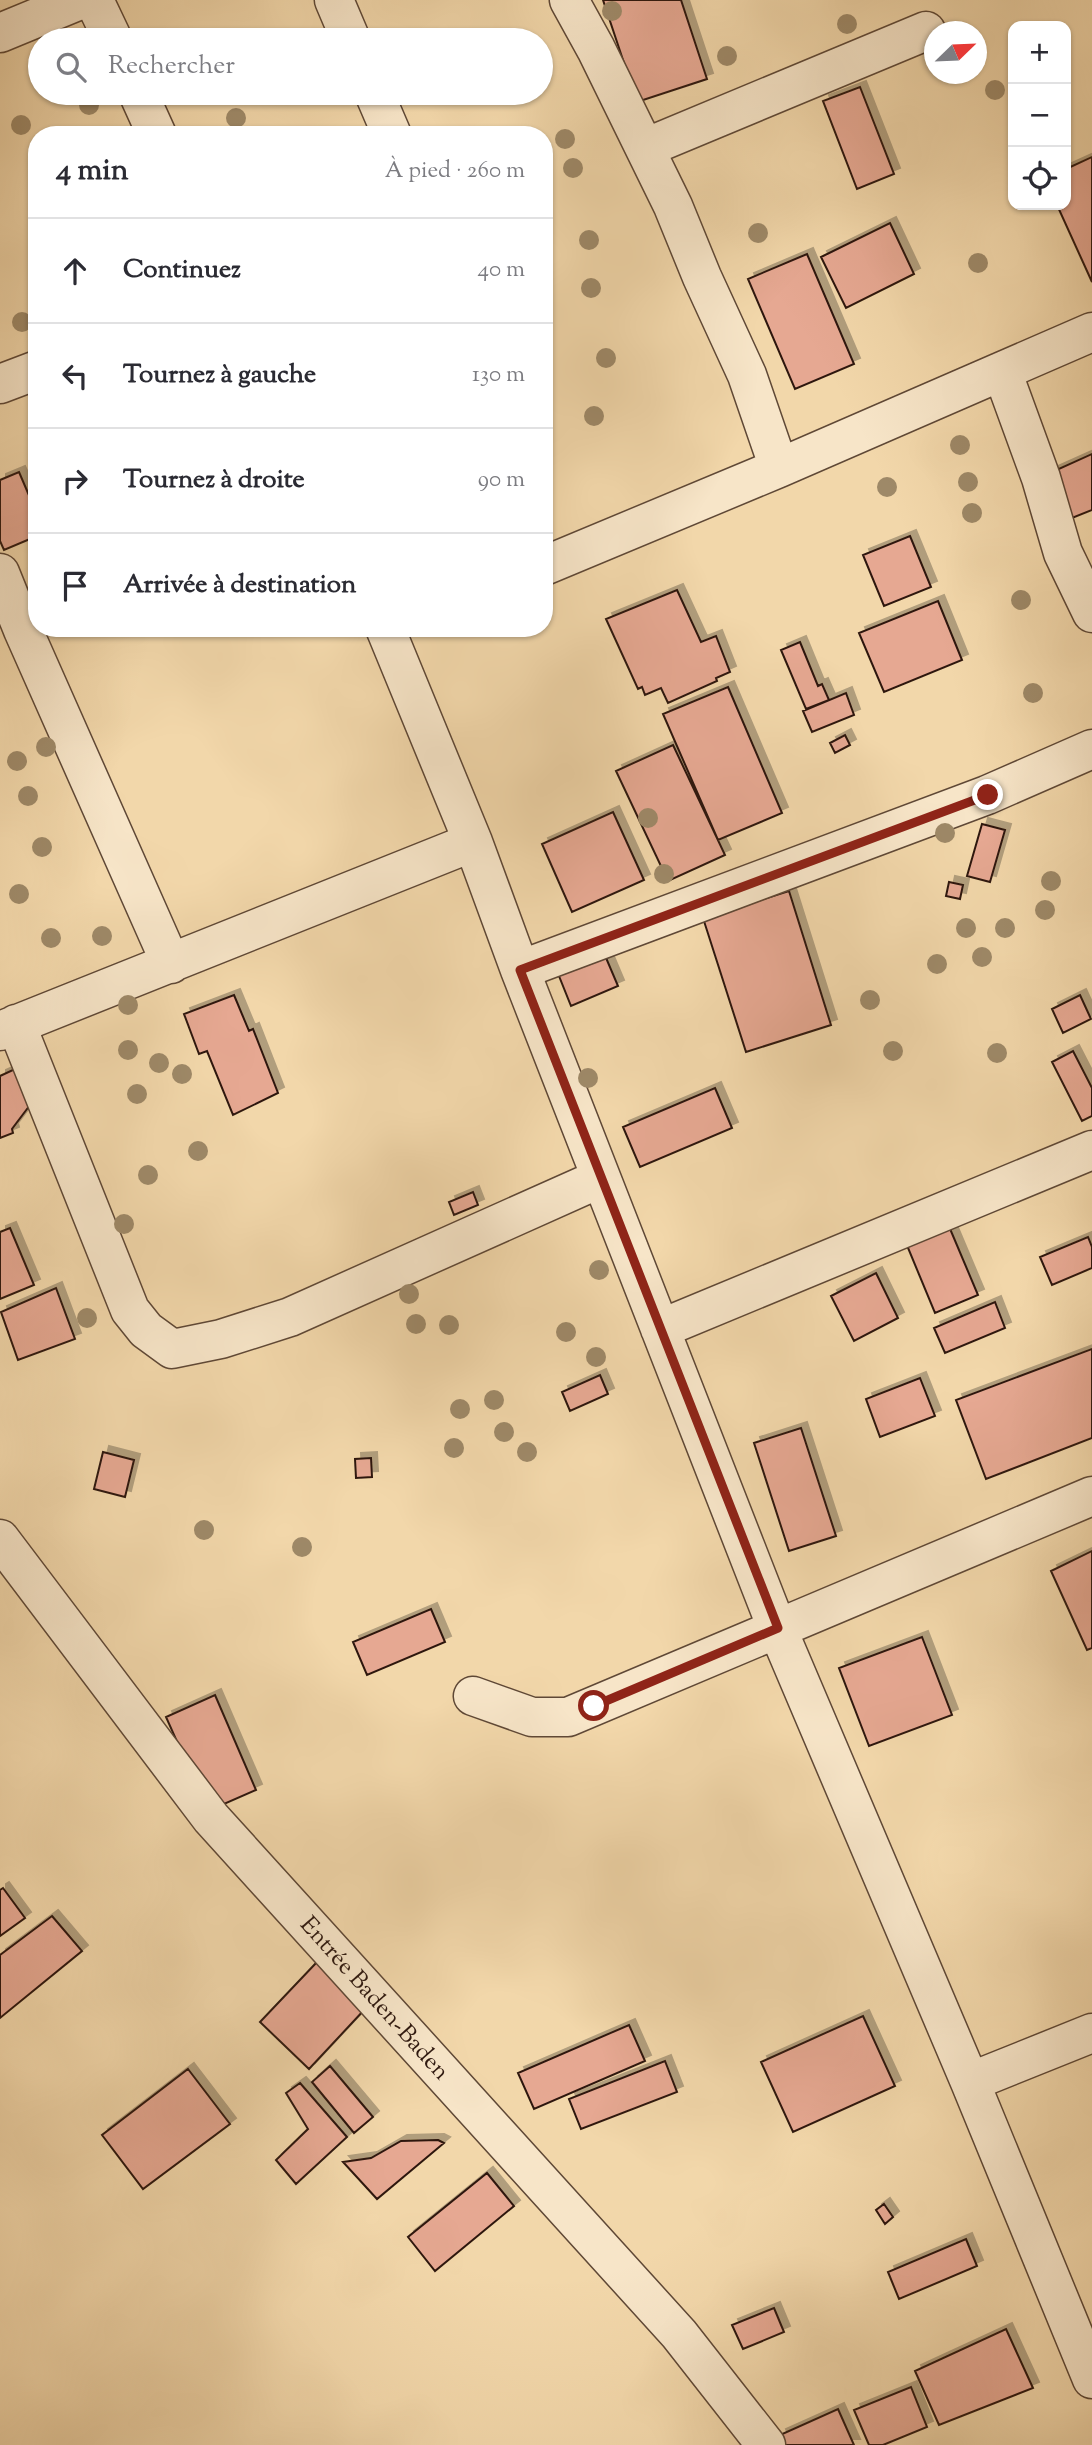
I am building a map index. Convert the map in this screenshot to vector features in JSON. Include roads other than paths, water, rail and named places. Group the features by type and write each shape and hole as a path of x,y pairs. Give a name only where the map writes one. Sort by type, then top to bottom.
{"street":[{"path":"0,33 80,0"},
{"path":"94,0 107,28"},
{"path":"334,0 346,28"},
{"path":"569,0 673,206 747,375 779,468"},
{"path":"645,148 924,32"},
{"path":"144,105 154,126"},
{"path":"379,105 388,126"},
{"path":"553,562 779,468 1092,332"},
{"path":"1002,371 1041,478 1063,552 1092,613"},
{"path":"0,384 28,373"},
{"path":"0,573 171,964"},
{"path":"391,637 778,1628 1092,2379"},
{"path":"520,970 988,795 1092,749"},
{"path":"473,842 8,1028 130,1310 146,1330 172,1349 221,1339 289,1317 601,1178"},
{"path":"660,1329 1092,1150"},
{"path":"473,1696 532,1717 568,1717 1092,1496"},
{"name":"Entrée Baden-Baden","path":"0,1539 211,1818 679,2334 766,2445"},
{"path":"970,2082 1092,2033"}]}
